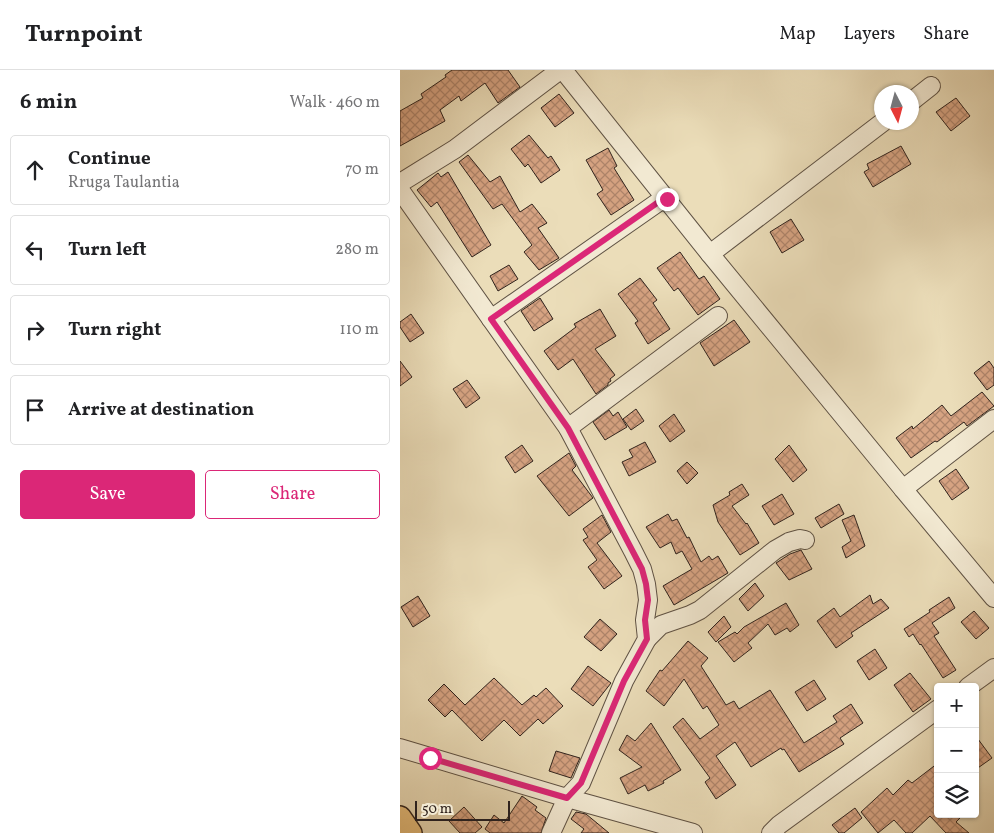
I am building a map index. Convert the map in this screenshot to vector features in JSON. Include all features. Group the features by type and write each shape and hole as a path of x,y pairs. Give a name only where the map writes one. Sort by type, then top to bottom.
{"main road":[{"path":"400,817 411,833"}],"street":[{"path":"400,183 455,149 561,70 994,598"},
{"path":"919,95 931,86"},
{"path":"710,254 874,129"},
{"path":"400,190 568,428 642,569 648,600 645,620 647,639"},
{"path":"491,319 657,203 667,199"},
{"path":"568,428 718,316"},
{"path":"903,489 994,419"},
{"path":"551,833 567,798 581,783 624,681 647,639 661,625 700,610 775,550 789,542 800,539 805,540"},
{"path":"973,683 994,668"},
{"path":"771,833 779,825 934,712"},
{"path":"400,748 693,833"},
{"path":"400,759 426,756"}],"building":[{"path":"452,70 508,70 520,87 498,103 485,83 461,101 459,96 440,110 445,121 400,146 400,111 423,98 421,94 446,77 445,75"},
{"path":"559,94 574,113 555,127 541,108"},
{"path":"956,98 970,116 951,131 936,112"},
{"path":"529,135 548,158 551,156 560,170 541,183 528,164 525,167 511,149"},
{"path":"901,146 911,164 873,187 864,172 869,169 867,164"},
{"path":"608,148 617,166 614,168 634,200 611,215 597,194 603,190 586,160"},
{"path":"468,155 490,182 500,176 520,212 532,204 547,223 538,228 559,258 539,270 524,252 532,245 502,204 493,209 459,162"},
{"path":"448,172 491,245 472,257 437,202 431,207 417,190 438,173 441,177"},
{"path":"791,219 804,240 782,253 770,232"},
{"path":"680,252 699,279 704,276 720,299 698,315 678,288 674,291 657,268"},
{"path":"509,265 518,279 498,291 490,276"},
{"path":"640,278 657,300 653,303 670,329 648,344 635,323 638,321 618,294"},
{"path":"540,298 553,319 534,331 521,311"},
{"path":"600,309 616,336 595,349 615,375 610,379 611,381 608,385 596,394 573,359 558,370 544,351 576,327 574,324"},
{"path":"411,314 424,333 410,342 400,327 400,322"},
{"path":"734,320 750,342 714,366 700,343"},
{"path":"400,361 412,377 400,386"},
{"path":"989,361 994,368 994,385 987,390 974,373"},
{"path":"467,380 480,398 466,408 453,389"},
{"path":"982,392 994,406 967,426 964,422 911,458 896,438 912,426 913,429 942,405 951,416"},
{"path":"636,409 644,421 631,430 623,419"},
{"path":"609,410 613,416 618,412 627,427 605,440 593,422"},
{"path":"674,414 685,431 670,442 659,426"},
{"path":"645,442 656,462 629,476 622,462 633,457 629,450"},
{"path":"522,445 533,461 515,473 505,457"},
{"path":"789,445 807,470 793,482 775,459"},
{"path":"569,453 576,466 572,470 593,498 569,516 537,476"},
{"path":"687,462 698,473 687,484 677,471"},
{"path":"956,469 969,488 952,500 939,481"},
{"path":"742,484 749,495 732,506 747,523 759,543 740,555 718,522 713,505 730,495 729,492"},
{"path":"782,494 794,514 774,525 762,506"},
{"path":"839,504 844,514 821,528 815,518"},
{"path":"668,514 672,521 677,519 687,538 689,537 701,562 709,556 712,560 718,556 728,573 674,605 663,586 692,569 682,551 676,554 671,542 660,548 646,527"},
{"path":"602,515 611,532 597,543 622,576 604,589 588,567 597,560 583,540 588,537 583,529"},
{"path":"854,515 865,546 846,558 842,547 851,541 842,520"},
{"path":"801,550 812,569 789,580 776,563 790,554"},
{"path":"755,583 764,596 748,611 739,599"},
{"path":"870,595 873,604 881,599 889,608 851,633 853,636 836,648 817,621 834,608 840,617"},
{"path":"418,596 430,616 413,627 401,607"},
{"path":"949,597 955,608 932,623 939,633 934,636 956,670 943,678 921,644 913,634 909,637 904,629"},
{"path":"786,603 799,625 790,632 787,628 775,635 768,624 748,643 752,648 734,662 718,642 735,632 737,634 744,627"},
{"path":"974,611 989,628 976,639 961,622"},
{"path":"724,616 731,627 716,642 708,632"},
{"path":"600,619 617,634 601,651 584,637"},
{"path":"688,641 708,658 701,666 726,705 734,701 739,709 770,690 804,743 837,722 833,716 851,704 863,723 840,738 844,744 799,772 784,749 782,750 781,748 751,767 735,742 716,756 736,785 716,799 705,782 710,778 673,727 683,718 700,739 719,725 707,706 703,709 684,679 664,706 646,691 660,670 662,671"},
{"path":"875,649 887,668 869,680 857,661"},
{"path":"588,666 611,683 593,706 571,689"},
{"path":"910,673 931,699 913,712 894,685"},
{"path":"494,678 522,705 534,695 536,697 546,688 563,706 543,724 538,719 520,736 504,720 482,741 452,710 445,717 428,700 444,684 465,705"},
{"path":"814,680 826,699 807,711 795,692"},
{"path":"651,723 681,770 663,781 664,783 648,791 645,785 628,794 620,778 642,767 619,750 627,735 635,741"},
{"path":"979,740 992,758 979,767"},
{"path":"556,751 580,758 571,778 549,771"},
{"path":"934,766 934,818 960,818 956,822 969,833 946,833 930,816 912,833 906,833 894,820 878,833 861,812 887,788 893,795 908,780 912,783"},
{"path":"522,796 537,807 535,810 546,818 541,833 490,833 485,829 494,815 504,823"},
{"path":"464,807 482,827 475,833 460,833 449,821"},
{"path":"855,808 862,818 844,833 839,833 832,825"},
{"path":"576,812 586,814 609,833 581,833 584,829 571,819"}],"route":[{"path":"430,758 567,798 581,783 624,681 647,639 645,620 648,600 642,569 568,428 491,319 657,203 667,199"}]}
